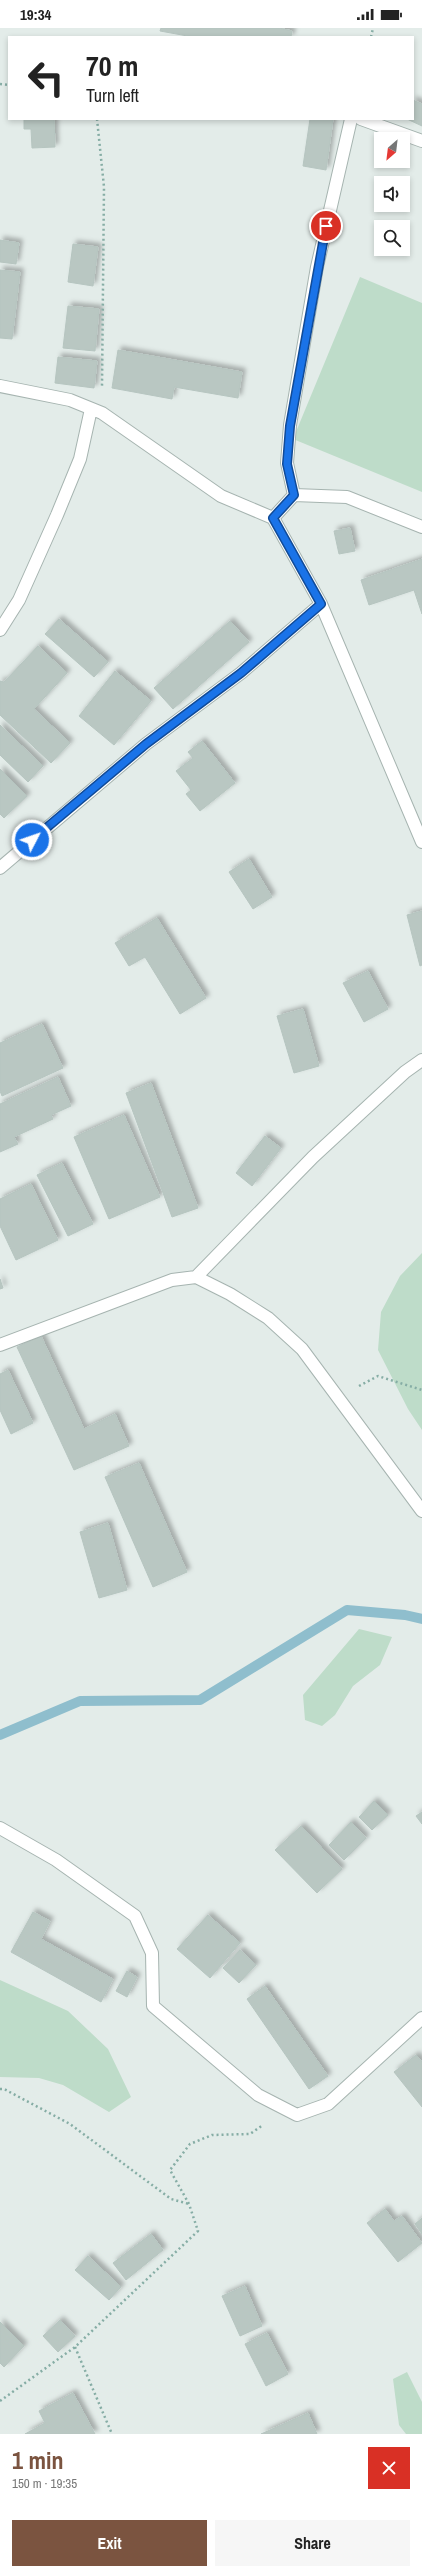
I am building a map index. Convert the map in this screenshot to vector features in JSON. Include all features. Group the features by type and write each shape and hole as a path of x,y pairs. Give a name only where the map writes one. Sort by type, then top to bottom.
{"street":[{"path":"294,495 287,464 291,418 317,267 351,120"},
{"path":"364,120 422,141"},
{"path":"0,386 70,400 97,411 221,496 273,518 321,604 422,842"},
{"path":"0,630 19,600 54,522 80,459 97,411"},
{"path":"273,518 294,495 347,497 422,527"},
{"path":"0,868 146,744 241,673 321,604"},
{"path":"0,1345 95,1307 172,1280 196,1276 313,1157 405,1072 422,1060"},
{"path":"196,1276 230,1294 268,1318 302,1349 339,1396 422,1511"},
{"path":"0,1828 56,1860 135,1916 152,1953 153,2006 258,2095 296,2115 328,2104 422,2018"}],"path":[{"path":"97,120 104,187 97,411"},
{"path":"339,1396 378,1376 422,1390"},
{"path":"0,2089 4,2089 70,2124 123,2162 170,2199 189,2204"},
{"path":"0,2401 75,2347 198,2231 189,2204 170,2170 190,2144 212,2135 250,2134 272,2120 282,2107"},
{"path":"75,2347 112,2434"}],"green space":[{"path":"360,277 422,303 422,492 293,439"},
{"path":"422,1253 422,1430 408,1409 378,1350 381,1312 400,1276"},
{"path":"359,1629 392,1637 380,1665 353,1686 335,1715 322,1726 305,1720 303,1695"},
{"path":"0,1980 68,2011 108,2049 131,2097 109,2112 63,2085 39,2078 0,2077"},
{"path":"407,2372 422,2402 422,2434 406,2434 399,2425 393,2379"}],"building":[{"path":"161,28 279,28 292,31 291,36 188,36 160,31"},
{"path":"414,100 422,104 422,126 409,120 414,120"},
{"path":"24,120 54,120 55,147 32,148 31,129 24,129"},
{"path":"310,120 333,120 326,170 303,166"},
{"path":"0,240 19,243 16,264 0,262"},
{"path":"73,244 98,247 93,286 68,282"},
{"path":"0,270 20,272 12,339 0,338"},
{"path":"68,306 99,309 95,351 63,348"},
{"path":"118,350 242,372 238,398 174,387 172,399 112,388"},
{"path":"58,357 97,361 94,388 55,383"},
{"path":"350,528 355,551 339,554 334,531"},
{"path":"422,559 422,614 414,590 369,605 361,580"},
{"path":"59,619 108,662 94,677 45,634"},
{"path":"230,621 249,642 173,709 154,688"},
{"path":"38,646 67,673 34,709 70,743 51,763 0,715 0,681 4,682"},
{"path":"115,671 151,701 114,745 79,716"},
{"path":"0,725 43,766 28,782 0,755"},
{"path":"202,741 235,783 200,811 186,794 191,790 176,771 193,758 188,752"},
{"path":"0,769 27,796 4,818 0,814"},
{"path":"249,859 272,897 253,909 229,872"},
{"path":"422,911 422,965 420,966 407,915"},
{"path":"157,918 206,998 180,1014 145,957 129,966 115,943"},
{"path":"368,971 388,1009 364,1022 343,983"},
{"path":"303,1009 319,1066 294,1073 277,1016"},
{"path":"42,1024 63,1068 2,1096 0,1091 0,1043"},
{"path":"58,1077 71,1106 51,1115 53,1119 14,1137 18,1144 0,1152 0,1104"},
{"path":"151,1083 198,1208 172,1217 126,1093"},
{"path":"124,1115 160,1197 109,1219 74,1137"},
{"path":"265,1136 281,1148 252,1186 236,1173"},
{"path":"62,1163 93,1224 68,1236 37,1175"},
{"path":"31,1184 58,1240 16,1260 0,1226 0,1199"},
{"path":"0,1279 3,1288 0,1289"},
{"path":"41,1336 84,1429 115,1414 129,1446 74,1470 17,1347"},
{"path":"8,1370 33,1423 11,1434 0,1410 0,1374"},
{"path":"139,1463 187,1572 153,1587 105,1477"},
{"path":"108,1523 127,1590 99,1598 80,1532"},
{"path":"374,1801 388,1815 372,1830 359,1817"},
{"path":"422,1812 422,1824 416,1816"},
{"path":"351,1822 366,1838 344,1860 329,1845"},
{"path":"301,1826 342,1869 317,1893 275,1850"},
{"path":"33,1912 50,1921 41,1939 113,1979 101,2002 11,1952"},
{"path":"208,1915 240,1943 210,1978 177,1949"},
{"path":"240,1950 256,1965 239,1983 223,1968"},
{"path":"127,1971 137,1977 127,1997 116,1991"},
{"path":"265,1986 328,2076 309,2089 247,1999"},
{"path":"416,2055 422,2062 422,2107 394,2072"},
{"path":"385,2209 394,2221 402,2216 422,2243 398,2262 367,2223"},
{"path":"422,2218 422,2234 415,2224"},
{"path":"151,2234 163,2250 126,2280 113,2263"},
{"path":"88,2256 121,2287 109,2300 75,2270"},
{"path":"245,2286 262,2326 240,2336 222,2296"},
{"path":"60,2320 75,2336 58,2352 43,2336"},
{"path":"0,2322 24,2346 4,2367 0,2363"},
{"path":"267,2333 288,2374 266,2386 245,2344"},
{"path":"73,2393 95,2434 25,2434 45,2423 39,2411"},
{"path":"308,2413 317,2434 261,2434"}],"waterway":[{"path":"0,1735 80,1701 200,1700 347,1610 405,1615 422,1619"}],"route":[{"path":"32,840 146,744 241,673 321,604 273,518 294,495 287,464 290,426 299,366 326,226"}]}
